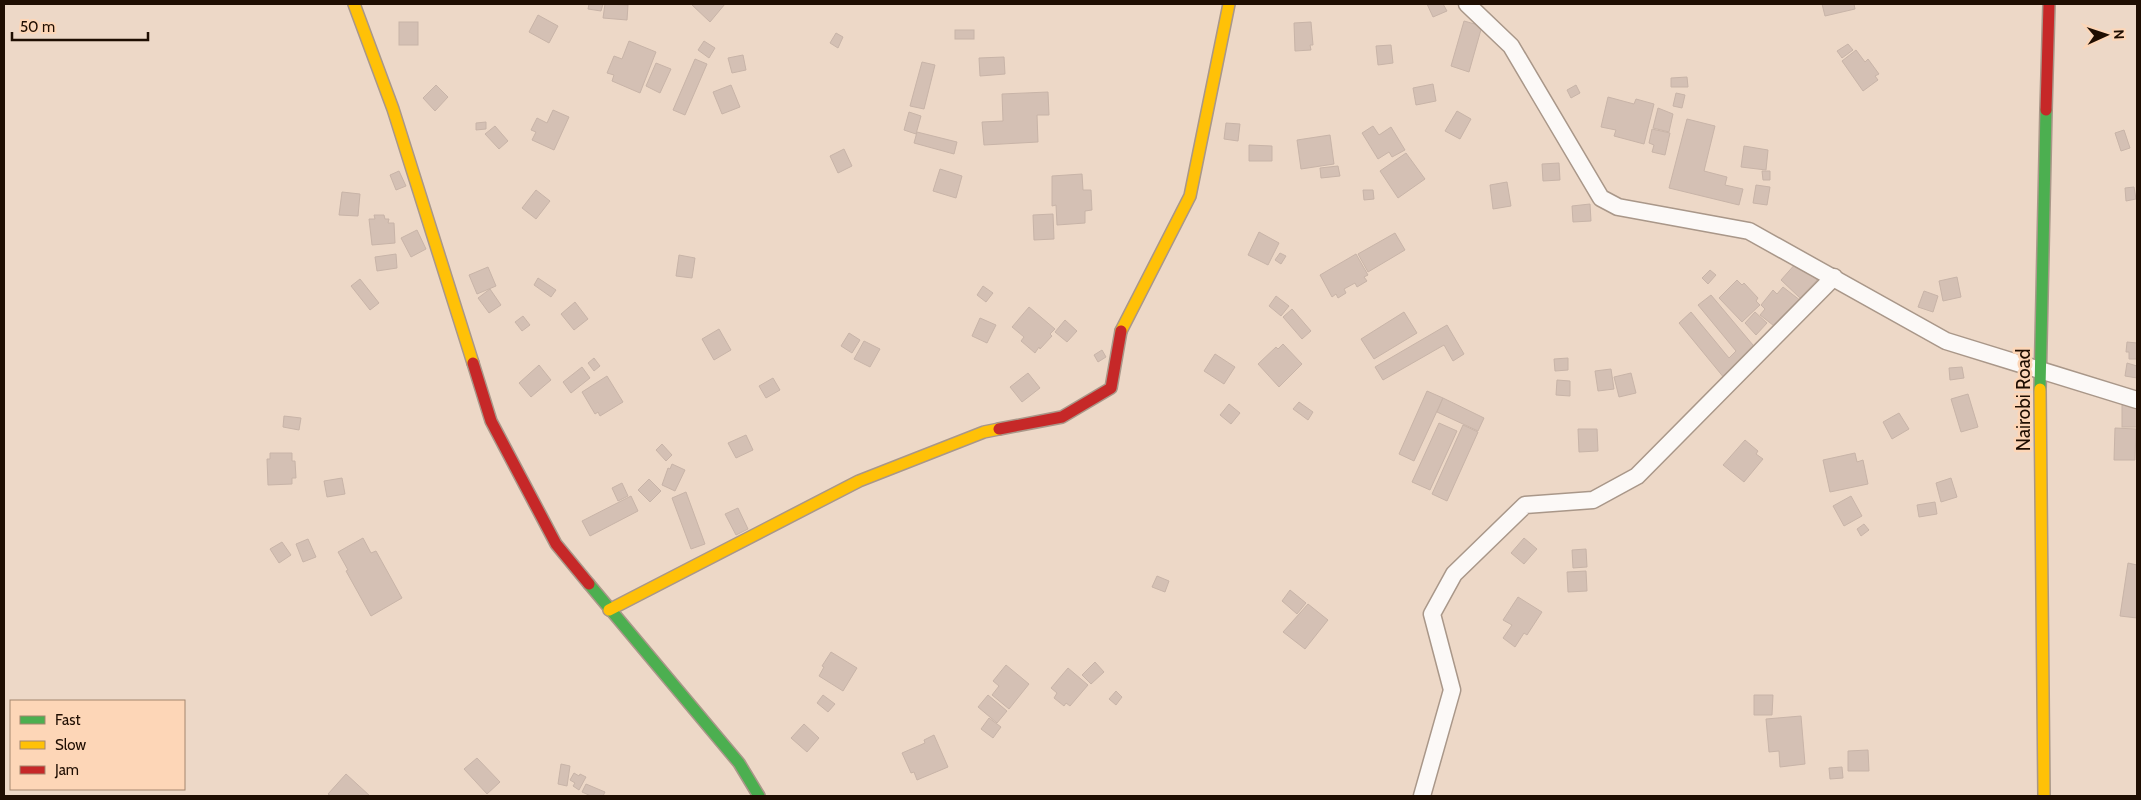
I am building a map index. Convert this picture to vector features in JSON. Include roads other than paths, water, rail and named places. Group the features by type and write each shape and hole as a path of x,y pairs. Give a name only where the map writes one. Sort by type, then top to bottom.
{"main road":[{"path":"354,4 393,109 490,421 556,544 609,610 739,763 759,796"},
{"path":"609,610 859,481 984,432 1062,417 1111,388 1121,329 1190,196 1228,4"},
{"name":"Nairobi Road","path":"2044,796 2040,370 2049,4"}],"street":[{"path":"1466,4 1511,46 1601,198 1618,206 1749,231 1946,341 2137,400"},
{"path":"1422,796 1452,690 1432,614 1454,574 1525,505 1593,500 1637,476 1834,277"}]}
